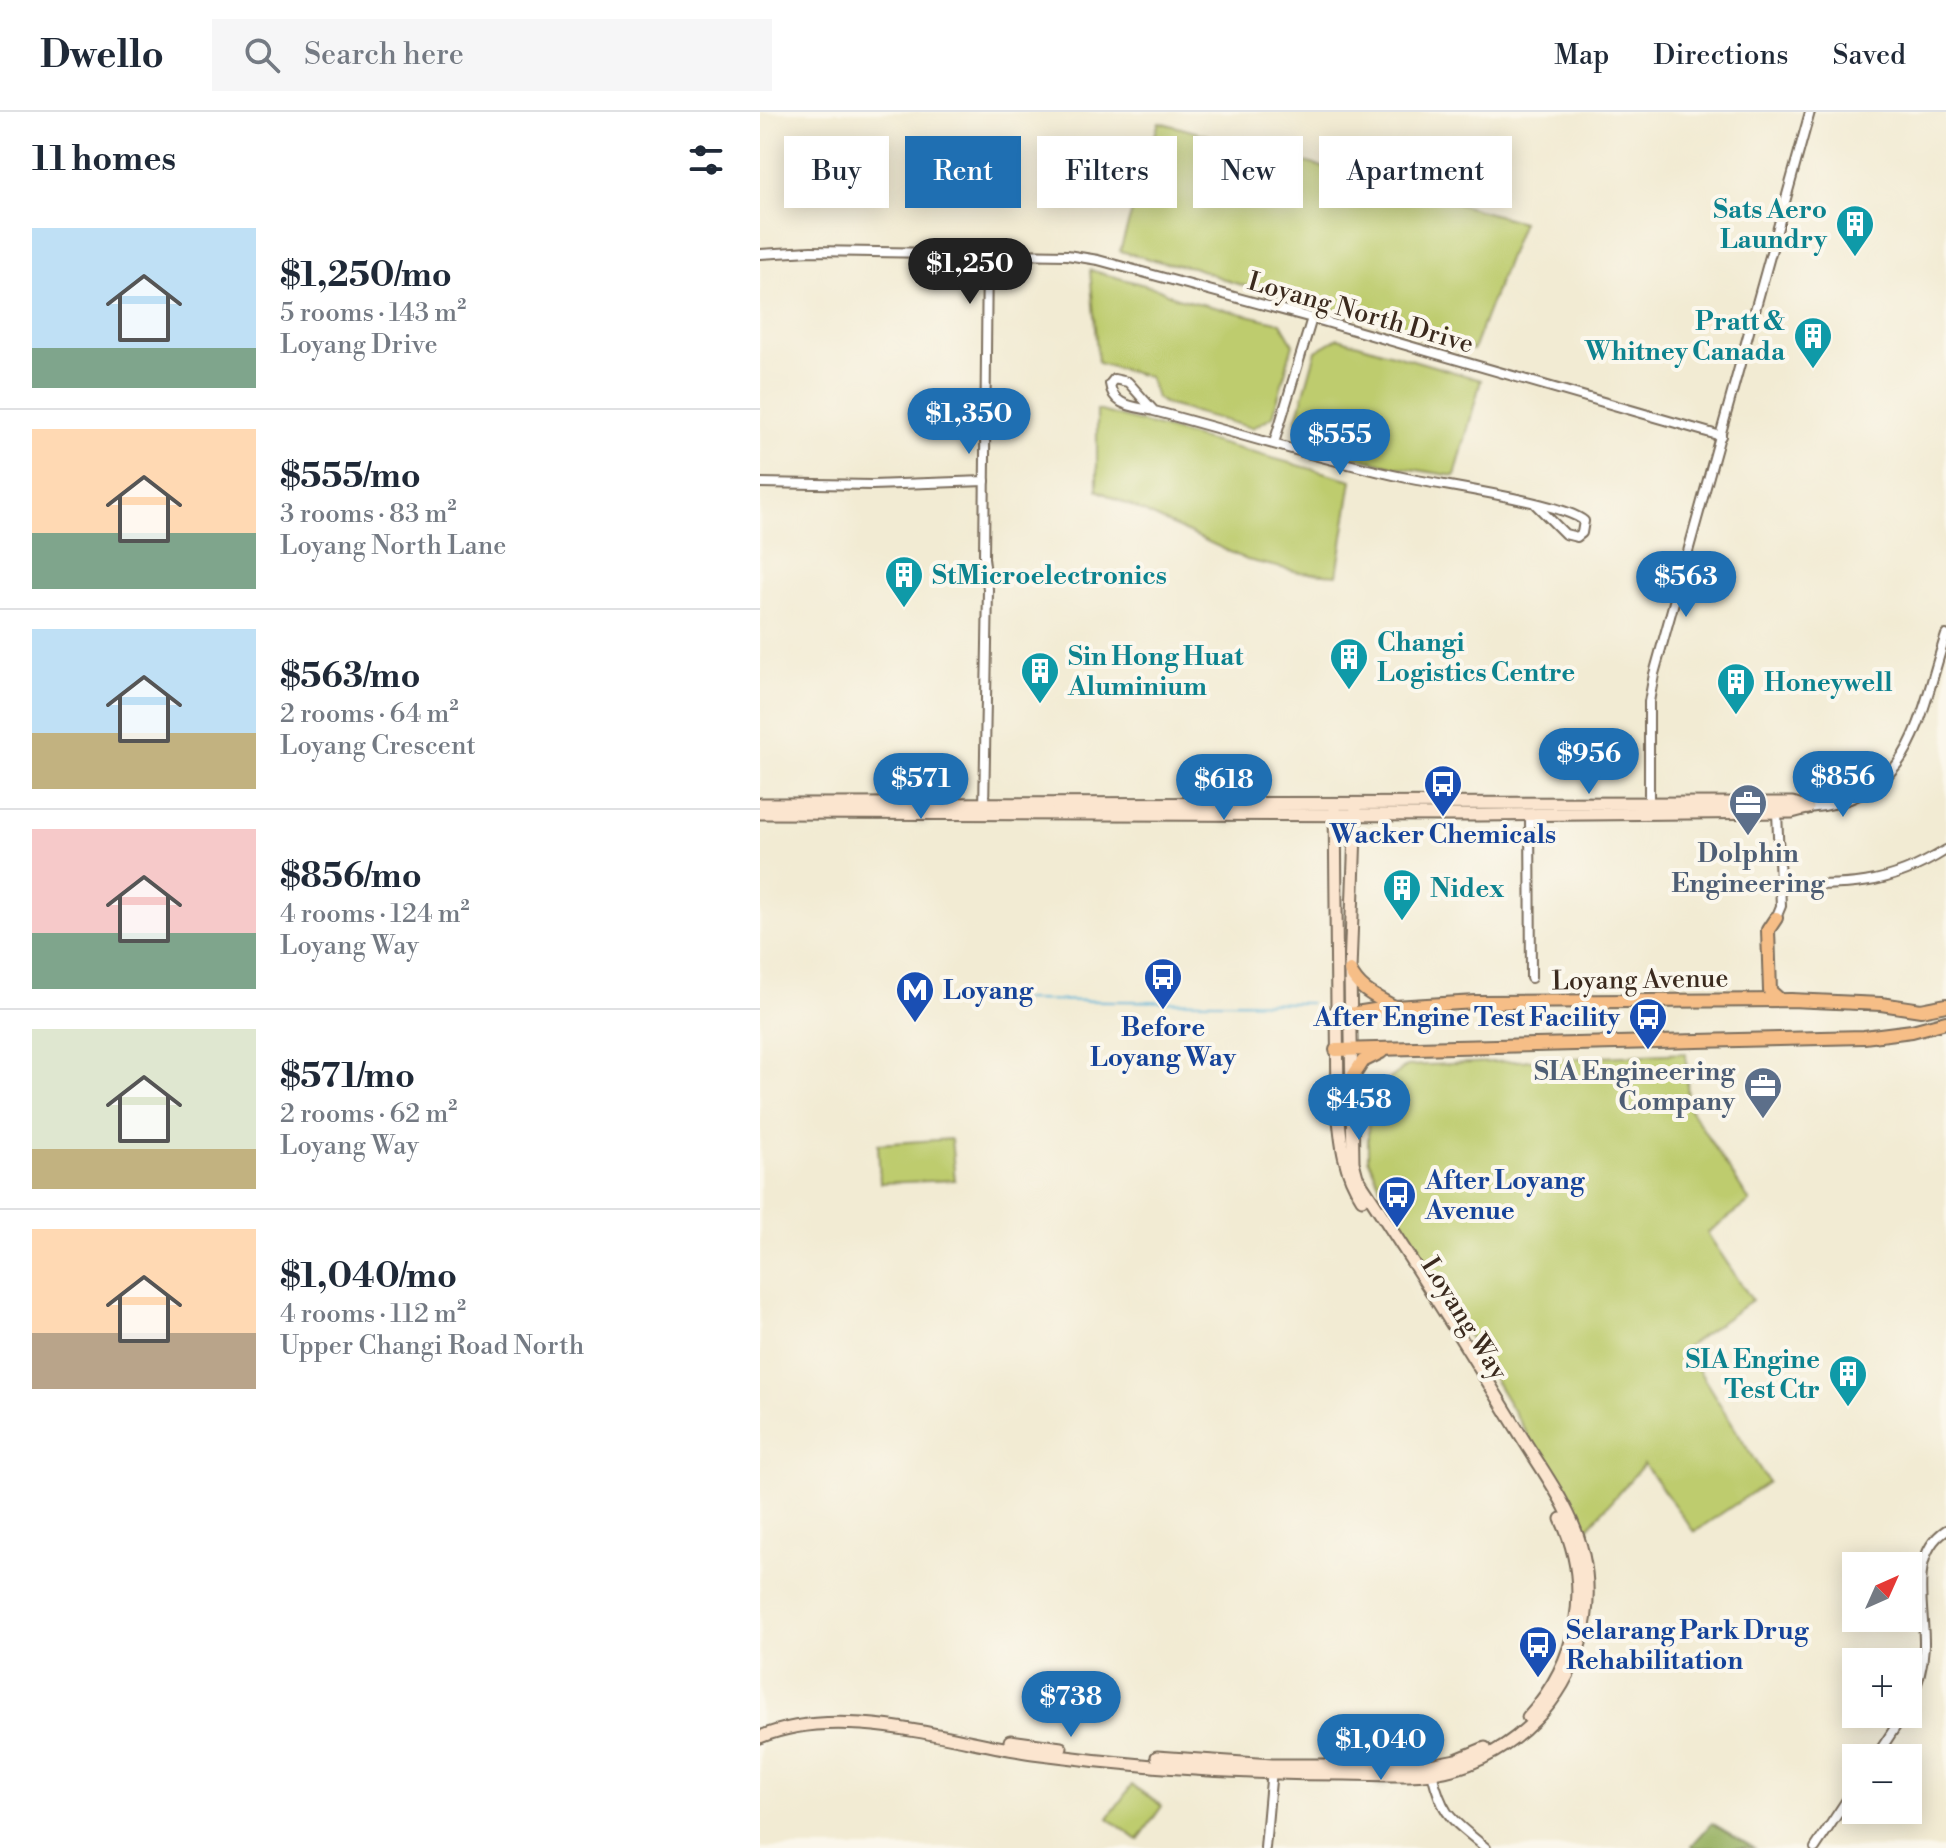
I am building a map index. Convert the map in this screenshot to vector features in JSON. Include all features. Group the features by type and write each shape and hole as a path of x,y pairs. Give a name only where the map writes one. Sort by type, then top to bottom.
{"main road":[{"path":"1776,918 1768,930 1770,991 1780,1000"},
{"path":"1350,971 1365,991 1394,1007"},
{"name":"Loyang Avenue","path":"1336,1016 1394,1007 1476,1002 1780,1000 1881,1004 1921,1010 1946,1005"},
{"path":"1336,1050 1864,1037 1912,1031 1946,1022"},
{"path":"1350,1081 1363,1061 1388,1050"}],"street":[{"path":"1649,808 1649,702 1654,674 1810,112"},
{"name":"Loyang North Drive","path":"760,254 811,251 1067,255 1098,260 1721,436"},
{"path":"984,808 988,589 984,558 987,254"},
{"path":"1274,443 1312,318"},
{"path":"1154,411 1128,382 1114,379 1110,384 1111,395 1117,401 1154,411 1405,478 1534,503 1576,515 1584,521 1582,533 1577,537 1565,534 1534,503"},
{"path":"760,483 872,485 985,481"},
{"path":"760,804 984,808 1808,808 1851,801 1881,783 1896,767 1915,732 1946,635"},
{"path":"1773,808 1788,804 1808,808"},
{"path":"760,813 984,808"},
{"name":"Loyang Way","path":"1335,808 1336,1050 1342,1149 1350,1180 1405,1262 1548,1492 1571,1540 1578,1572 1578,1602 1571,1645 1554,1683 1541,1701 1523,1723 1497,1742 1431,1769"},
{"path":"1773,808 1781,906 1776,918"},
{"name":"Loyang Way","path":"1356,809 1350,971 1350,1081 1352,1145 1357,1177 1411,1258 1562,1504 1579,1542 1585,1566 1583,1633 1569,1672 1555,1697 1530,1726 1500,1748 1470,1764 1446,1771 1431,1769"},
{"path":"1527,809 1531,978"},
{"path":"1780,884 1859,884 1915,868 1946,850"},
{"path":"1922,1660 1922,1570 1929,1546 1946,1530"},
{"path":"760,1730 806,1718 883,1721 1105,1753 1272,1769"},
{"path":"760,1737 807,1725 882,1727 1033,1753 1272,1769 1431,1769 1446,1813 1486,1848"},
{"path":"1265,1848 1272,1769"},
{"path":"1815,1848 1842,1807"}],"green space":[{"path":"1159,122 1210,136 1193,136 1193,208 1303,208 1303,162 1319,166 1319,208 1471,208 1522,222 1473,350 1448,337 1401,328 1231,282 1193,267 1120,251 1133,208 1177,208 1177,136 1155,136"},
{"path":"1090,270 1159,289 1177,298 1281,323 1293,344 1273,416 1252,428 1165,404 1156,397 1149,377 1098,363"},
{"path":"1338,338 1481,380 1455,476 1392,466 1309,444 1296,422 1316,351"},
{"path":"1097,410 1352,480 1337,575 1299,572 1247,560 1097,490"},
{"path":"1686,1053 1688,1106 1750,1202 1707,1233 1752,1300 1685,1348 1768,1482 1694,1532 1644,1464 1585,1531 1383,1193 1368,1158 1368,1123 1379,1087 1407,1066"},
{"path":"951,1139 955,1180 880,1183 878,1144"},
{"path":"1132,1785 1162,1806 1138,1840 1108,1818"},
{"path":"1712,1823 1754,1848 1693,1848 1692,1845"}],"waterway":[{"path":"1012,1000 1310,1003"}],"place":[{"name":"Sats Aero Laundry","path":"1855,258"},
{"name":"Pratt & Whitney Canada","path":"1813,370"},
{"name":"StMicroelectronics","path":"904,609"},
{"name":"Changi Logistics Centre","path":"1349,691"},
{"name":"Sin Hong Huat Aluminium","path":"1040,705"},
{"name":"Honeywell","path":"1736,716"},
{"name":"Wacker Chemicals","path":"1443,818"},
{"name":"Dolphin Engineering","path":"1748,837"},
{"name":"Nidex","path":"1402,922"},
{"name":"Before Loyang Way","path":"1163,1011"},
{"name":"Loyang","path":"915,1024"},
{"name":"After Engine Test Facility","path":"1648,1051"},
{"name":"SIA Engineering Company","path":"1763,1120"},
{"name":"After Loyang Avenue","path":"1397,1229"},
{"name":"SIA Engine Test Ctr","path":"1848,1408"},
{"name":"Selarang Park Drug Rehabilitation","path":"1538,1679"}]}
